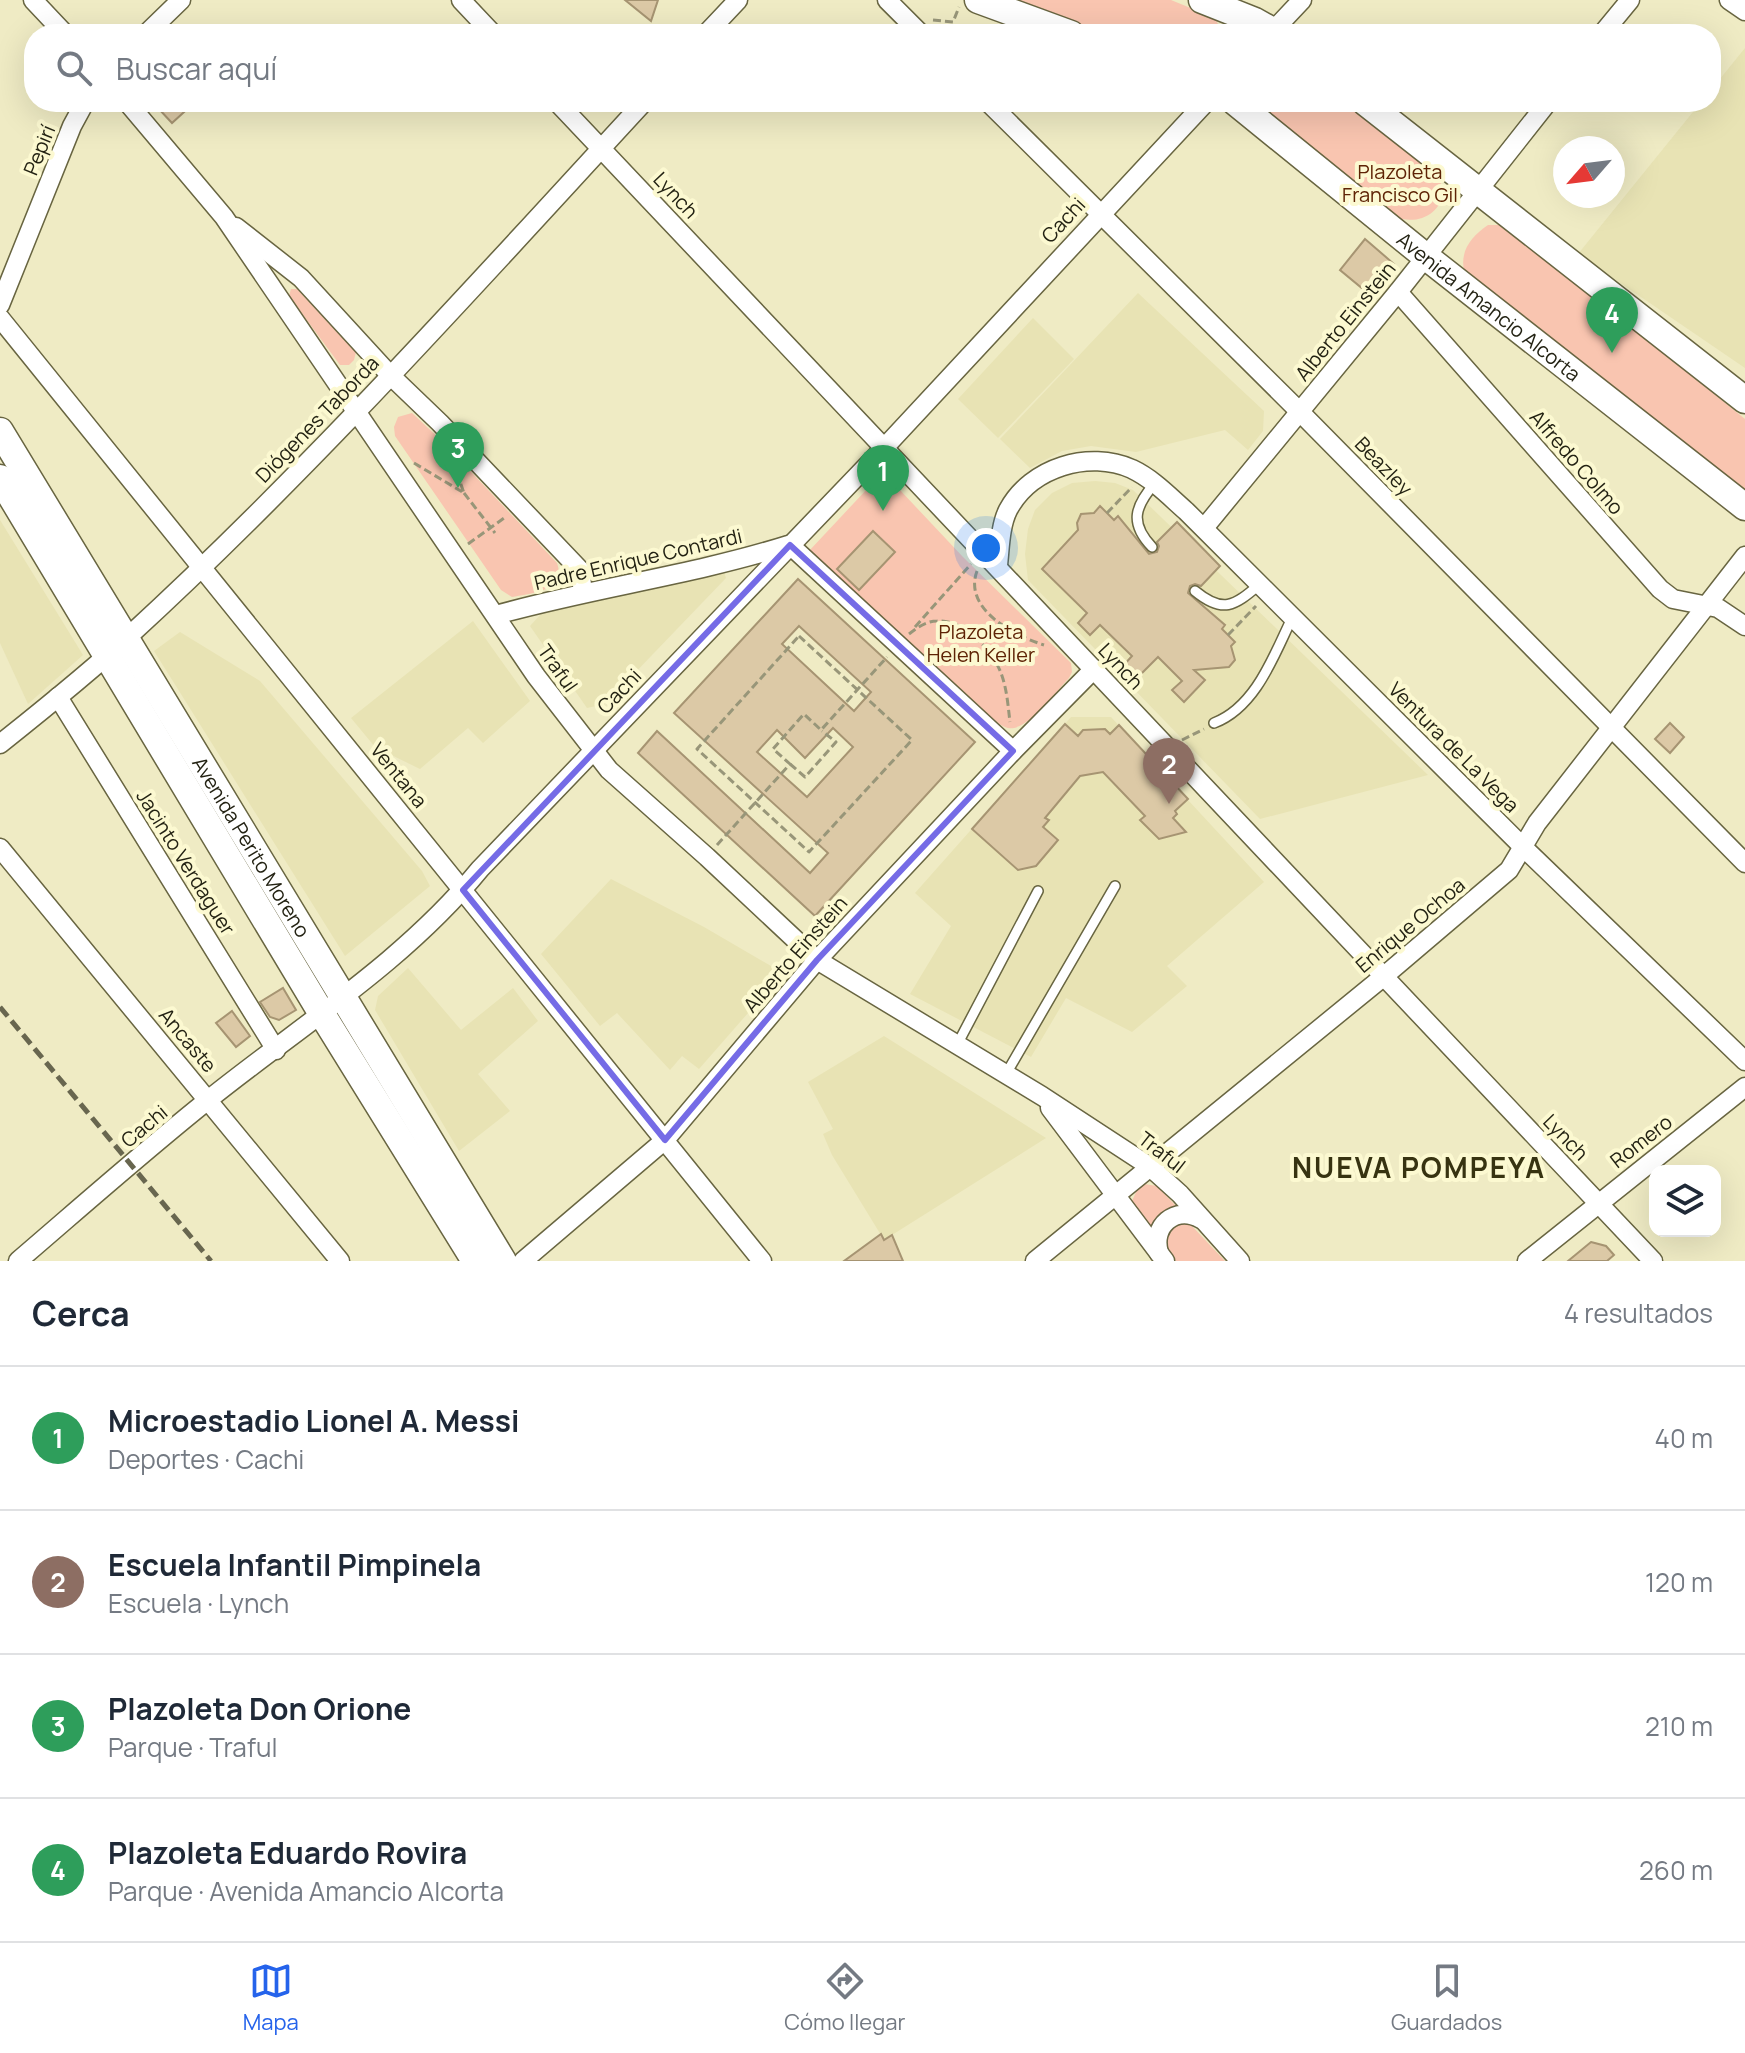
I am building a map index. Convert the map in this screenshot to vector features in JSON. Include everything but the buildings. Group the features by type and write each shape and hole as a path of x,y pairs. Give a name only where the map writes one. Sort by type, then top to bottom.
{"main road":[{"path":"978,0 1044,24"},
{"path":"1203,0 1255,24"},
{"name":"Avenida Amancio Alcorta","path":"1247,112 1745,507"},
{"path":"1378,112 1745,400"},
{"name":"Avenida Perito Moreno","path":"0,431 322,1014 475,1261"},
{"name":"Avenida Perito Moreno","path":"0,478 117,646 343,997 503,1261"}],"street":[{"path":"33,0 56,24"},
{"path":"156,24 181,0"},
{"path":"461,0 484,24"},
{"path":"715,24 738,0"},
{"path":"887,0 921,24"},
{"path":"1282,24 1302,0"},
{"path":"1610,24 1630,0"},
{"path":"1729,0 1745,11"},
{"name":"Pepirí","path":"0,305 80,112"},
{"name":"Traful","path":"135,112 224,217 536,676 609,770 817,960 1042,1096 1149,1166 1180,1194 1240,1261"},
{"name":"Lynch","path":"567,112 1653,1261"},
{"name":"Diógenes Taborda","path":"0,744 117,646 203,567 390,375 635,112"},
{"name":"Beazley","path":"998,112 1300,412 1745,863"},
{"name":"Cachi","path":"18,1261 209,1099 322,1014 444,911 592,751 884,448 1196,112"},
{"name":"Alberto Einstein","path":"1204,528 1398,292 1540,112"},
{"name":"Traful","path":"224,217 301,278 390,375 580,570 583,592"},
{"name":"Alfredo Colmo","path":"1398,292 1660,589 1673,599 1706,605 1729,614 1745,626"},
{"name":"Ventana","path":"0,318 762,1261"},
{"path":"989,556 1008,511 1026,489 1048,472 1073,462 1098,461 1143,476"},
{"name":"Ventura de La Vega","path":"1143,476 1204,528 1524,848 1745,1061"},
{"path":"790,545 904,639 1013,751"},
{"name":"Padre Enrique Contardi","path":"496,615 790,545"},
{"name":"Enrique Ochoa","path":"1035,1261 1509,870 1537,823 1745,556"},
{"name":"Alberto Einstein","path":"523,1261 665,1140 817,960 1013,751 1088,663"},
{"name":"Jacinto Verdaguer","path":"58,697 276,1050"},
{"name":"Ancaste","path":"0,848 340,1261"},
{"name":"Romero","path":"1527,1261 1745,1087"},
{"name":"Traful","path":"1042,1096 1162,1257"},
{"path":"1162,1257 1158,1234 1169,1218 1188,1214 1201,1219"}],"lane":[{"path":"1143,476 1137,512 1141,534 1152,547"},
{"path":"1195,591 1209,602 1223,606 1263,590"},
{"path":"1214,723 1237,710 1256,687 1292,618"},
{"path":"1006,1074 1115,886"},
{"path":"957,1045 1038,891"}],"path":[{"path":"942,24 953,22 962,0"},
{"path":"451,458 464,493 495,533"},
{"path":"395,469 413,462 464,493"},
{"path":"1107,513 1143,476"},
{"path":"453,554 520,507"},
{"path":"821,730 904,639 989,556"},
{"path":"989,556 975,573 975,595 982,607 1005,626 1031,640 1088,663"},
{"path":"1228,635 1263,590"},
{"path":"904,639 923,624 936,621 964,630 985,646 1006,687 1013,751"},
{"path":"799,636 858,690 912,740 809,852 697,749 799,636"},
{"path":"804,714 821,730 836,742 805,777 773,749 804,714"},
{"path":"1164,743 1180,741 1214,723"},
{"path":"707,857 790,764"}],"highlighted area":[{"path":"790,545 1013,751 817,960 665,1140 463,890"}],"shaded area":[{"path":"1745,48 1745,368 1578,254 1615,208 1625,208 1625,196 1693,112 1721,112 1721,78"},
{"path":"1138,293 1264,411 1263,431 1248,450 1225,430 1136,452 1091,446 1062,451 1030,468 1000,439"},
{"path":"1033,318 1074,359 998,438 958,399"},
{"path":"1072,483 1115,483 1133,490 1428,775 1260,819 1028,580 1025,554 1028,529 1035,510 1052,493"},
{"path":"0,520 83,655 28,704 0,643"},
{"path":"724,572 726,578 605,704 587,708 530,626 541,614"},
{"path":"473,621 530,701 483,743 468,728 420,769 375,747 351,718"},
{"path":"180,632 260,681 422,871 430,886 345,956 154,651"},
{"path":"1071,717 1111,717 1264,882 1167,966 1187,986 1132,1032 1066,998 1031,1057 910,994 951,926 915,893"},
{"path":"611,879 704,927 783,973 699,1069 682,1056 670,1070 617,1013 600,1026 541,954"},
{"path":"408,968 461,1030 513,988 538,1021 478,1074 510,1111 459,1151 375,1010 378,996"},
{"path":"884,1036 1046,1138 884,1240 832,1155 823,1134 833,1129 808,1082"}],"green space":[{"path":"998,0 1171,0 1215,18 1218,24 1062,24"},
{"name":"Plazoleta Francisco Gil","path":"1359,112 1438,177 1442,198 1438,206 1432,213 1414,220 1394,216 1266,114"},
{"path":"1488,225 1501,225 1515,232 1745,419 1745,491 1464,271 1468,245"},
{"path":"291,289 297,289 356,352 349,365 340,365 289,296"},
{"path":"412,413 557,563 559,572 552,585 512,597 501,590 395,436 398,417"},
{"name":"Plazoleta Helen Keller","path":"883,472 963,557 1071,663 1069,678 1040,711 1022,725 1005,727 989,716 809,551"},
{"path":"1144,1184 1157,1186 1176,1206 1163,1213 1151,1230 1132,1201"},
{"path":"1181,1221 1191,1225 1225,1261 1176,1261 1166,1249 1163,1236 1170,1226"}],"railway":[{"path":"0,1007 211,1261"}],"place":[{"name":"Plazoleta Eduardo Rovira","path":"1612,353"},
{"name":"Plazoleta Don Orione","path":"458,488"},
{"name":"Microestadio Lionel A. Messi","path":"883,511"},
{"name":"Escuela Infantil Pimpinela","path":"1169,804"}],"district":[{"name":"NUEVA POMPEYA","path":"1419,1167"}]}
